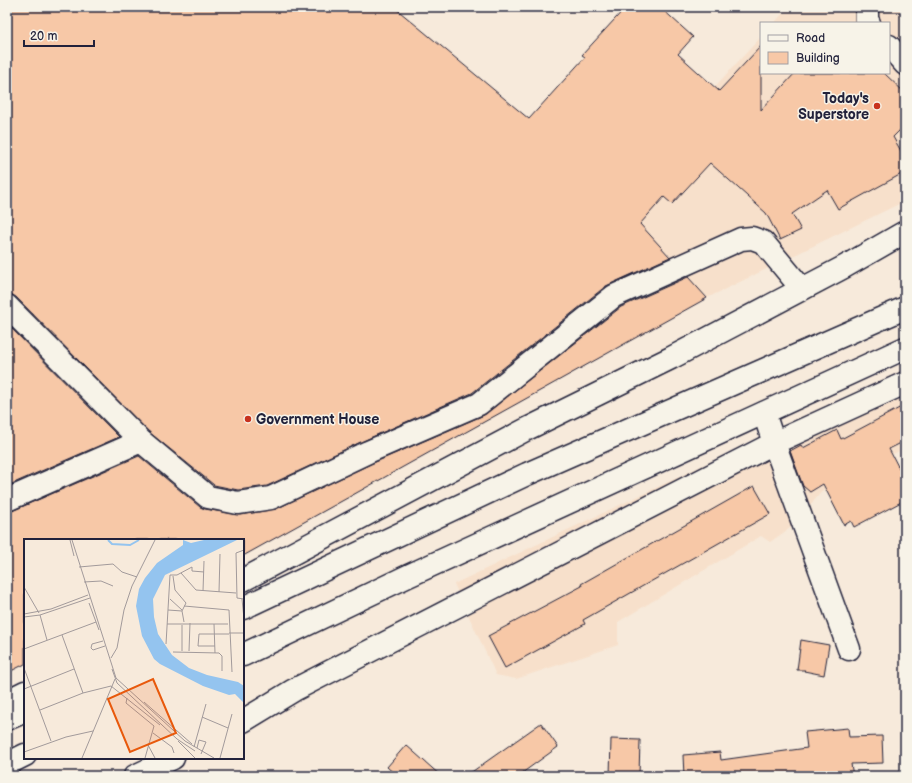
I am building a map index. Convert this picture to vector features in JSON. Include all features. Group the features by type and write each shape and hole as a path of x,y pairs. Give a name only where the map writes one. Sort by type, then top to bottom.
{"street":[{"path":"867,7 868,22"},
{"path":"890,47 905,64"},
{"path":"244,579 527,428 671,358 844,267 905,232"},
{"path":"7,306 142,441 208,497 238,503 271,498 368,452 479,404 614,296 741,239 752,238 763,242 802,289"},
{"path":"244,608 527,474 905,308"},
{"path":"244,655 408,576 905,348"},
{"path":"244,720 294,690 774,443 905,383"},
{"path":"764,413 849,650"},
{"path":"7,500 142,441"},
{"path":"7,701 24,692"},
{"path":"7,719 24,711"},
{"path":"7,764 24,756"},
{"path":"135,776 171,759"}],"shaded area":[{"path":"789,7 905,7 905,201 707,298 613,196 760,38 760,74 890,74 890,22 775,22"},
{"path":"905,369 905,448 824,489 793,526 770,542 761,536 618,622 618,645 516,679 496,675 454,584"}],"building":[{"name":"Government House","path":"7,7 394,7 529,119 585,57 582,55 626,7 660,7 693,37 678,54 719,91 760,47 761,110 794,74 885,74 905,93 905,125 893,137 905,158 905,172 838,209 827,190 792,214 801,230 780,240 766,213 710,163 672,204 664,197 640,224 670,257 606,286 472,393 363,441 267,486 238,490 214,485 149,432 16,297 11,294 7,294"},
{"path":"688,277 707,298 244,555 244,539 24,539 24,664 7,673 7,512 139,456 200,507 205,509 240,515 276,509 373,463 484,415 621,307"},
{"path":"7,324 119,437 7,486"},
{"path":"905,405 905,441 889,449 905,480 905,500 854,527 851,521 844,525 823,484 810,492 803,486 790,451 801,445 803,448 837,430 841,439"},
{"path":"754,486 770,514 583,620 585,624 505,668 488,636 582,586 581,584"},
{"path":"801,640 829,645 824,675 804,671 805,670 797,670"},
{"path":"541,723 558,747 518,776 466,776"},
{"path":"848,728 849,737 882,736 883,763 851,764 853,776 684,776 683,755 720,752 721,760 807,748 805,732"},
{"path":"611,739 640,740 639,776 610,776"},
{"path":"406,745 441,776 397,776 387,767"}],"place":[{"name":"Today's Superstore","path":"877,106"},
{"name":"Government House","path":"248,419"}]}
